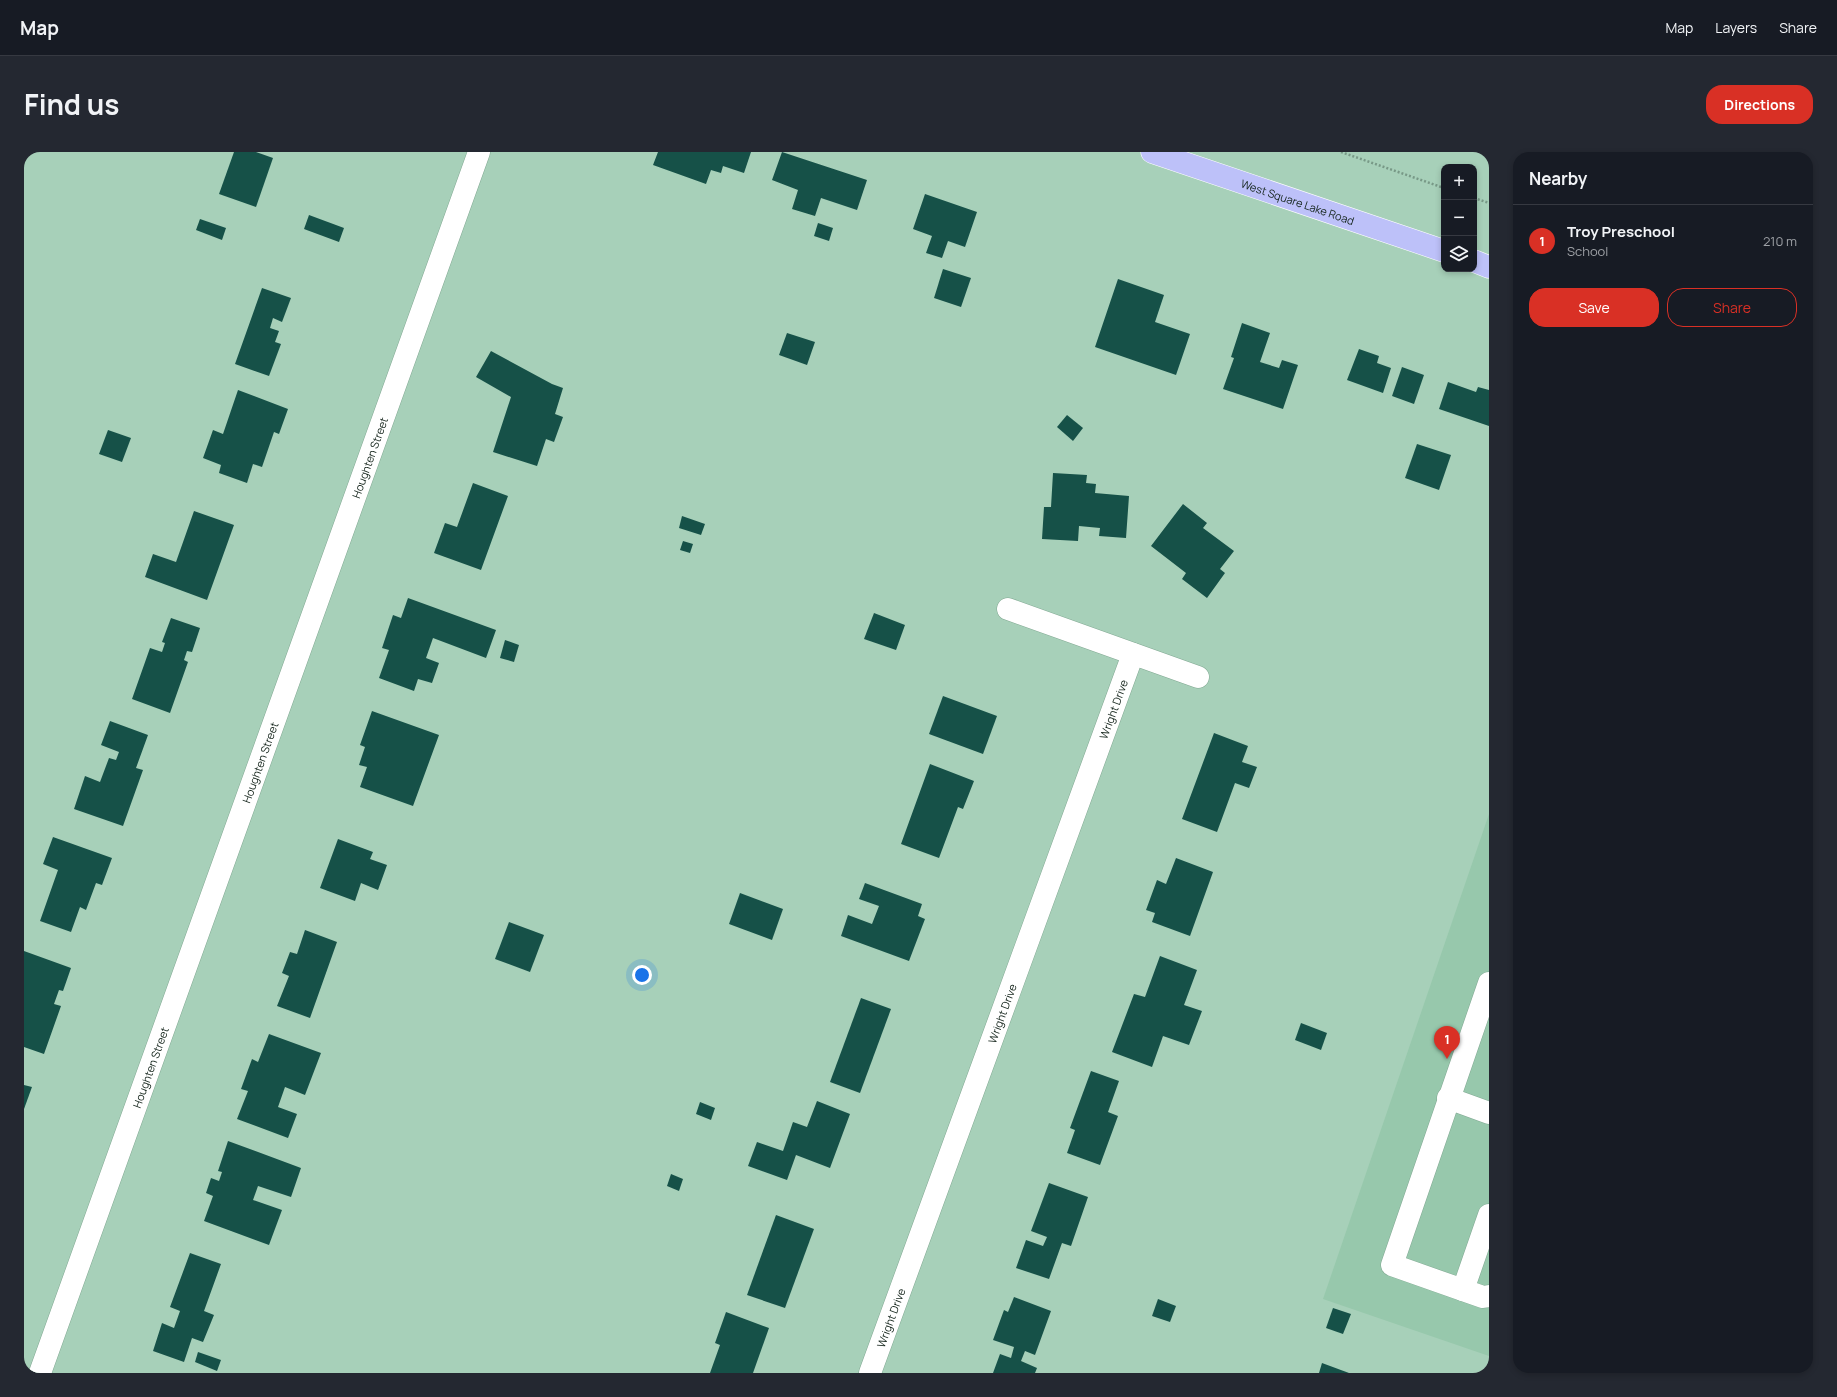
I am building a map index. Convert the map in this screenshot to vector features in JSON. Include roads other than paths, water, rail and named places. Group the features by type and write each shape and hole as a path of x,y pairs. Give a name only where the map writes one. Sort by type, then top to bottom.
{"main road":[{"name":"West Square Lake Road","path":"1152,152 1441,250"}],"street":[{"name":"Houghten Street","path":"40,1373 479,152"},
{"path":"1008,608 1198,677"},
{"name":"Wright Drive","path":"870,1373 1133,654"},
{"path":"1489,983 1448,1098 1392,1265 1483,1297 1489,1296"},
{"path":"1448,1098 1489,1113"},
{"path":"1463,1290 1489,1214"}],"place":[{"name":"Troy Preschool","path":"1447,1059"}]}
